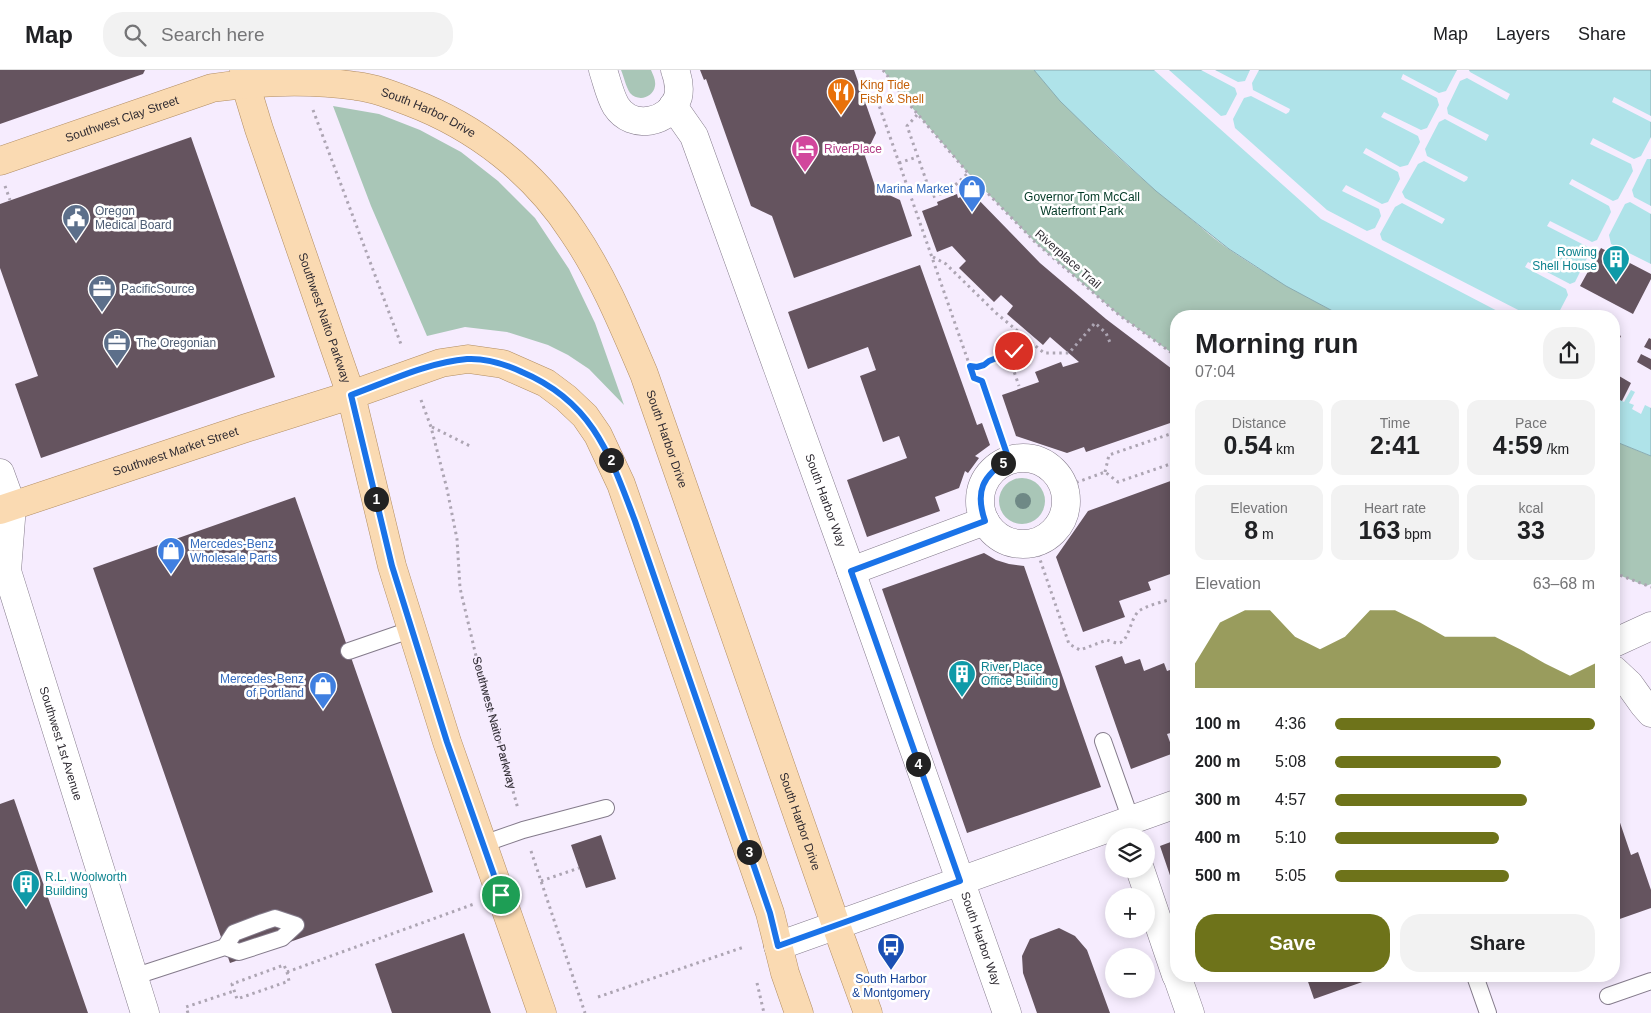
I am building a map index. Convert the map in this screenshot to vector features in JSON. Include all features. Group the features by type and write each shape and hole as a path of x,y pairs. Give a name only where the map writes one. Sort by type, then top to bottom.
{"main road":[{"name":"Southwest Clay Street","path":"0,161 212,88 240,74"},
{"name":"Southwest Naito Parkway","path":"240,74 351,395 392,566 447,742 542,1013"},
{"name":"South Harbor Drive","path":"240,74 278,81 356,86 386,93 433,111 470,130 512,161 544,193 572,230 593,264 617,311 644,374 868,1013"},
{"path":"351,395 441,363 468,359 503,364 546,383 585,416 598,435 611,462 635,521 770,913 785,973 799,1013"},
{"name":"Southwest Market Street","path":"6,508 351,395"}],"street":[{"path":"603,70 617,107 624,115 634,120 645,122 656,120 666,114 673,106 678,96 679,85 675,70"},
{"name":"South Harbor Way","path":"673,106 694,136 851,571 1007,1013"},
{"path":"1026,458 1042,462 1055,472 1064,487 1066,504 1061,521 1050,535 1034,542 1020,544 1006,540 994,532 985,521 980,507 981,492 986,479 996,467 1009,460 1026,458"},
{"name":"Southwest 1st Avenue","path":"0,473 6,508 8,571 145,1013"},
{"path":"851,571 985,521"},
{"path":"1620,640 1651,626"},
{"path":"1620,676 1629,684 1651,713"},
{"path":"778,946 960,881 1128,826 1170,807"},
{"path":"1143,878 1170,958"},
{"path":"1178,982 1190,1013"}],"lane":[{"path":"349,651 413,630"},
{"path":"1103,741 1128,826"},
{"path":"482,844 523,830 606,808"},
{"path":"133,977 225,947"},
{"path":"1608,996 1651,981"},
{"path":"1477,982 1488,1013"}],"path":[{"name":"Riverplace Trail","path":"883,70 917,114 968,173 1036,243 1120,315 1170,352"},
{"path":"873,88 974,378 982,381 1009,460"},
{"path":"311,105 402,347"},
{"path":"917,114 907,126 932,197 949,191 968,173"},
{"path":"899,163 917,158"},
{"path":"932,257 946,264 996,313 1044,353 1070,353 1095,323 1106,332 1110,345"},
{"path":"970,366 984,365 989,361 1008,354 1029,341"},
{"path":"1008,354 1019,386"},
{"name":"Southwest Naito Parkway","path":"472,447 431,427 447,489 457,539 460,588 476,656 523,830 585,1013"},
{"path":"1106,472 1108,455 1170,434"},
{"path":"1106,472 1118,482 1170,464"},
{"path":"1064,487 1106,472"},
{"path":"1034,542 1069,644 1080,650 1107,640 1121,643 1126,639 1134,617 1140,611 1170,600"},
{"path":"1620,576 1651,587"},
{"path":"541,880 579,868"},
{"path":"287,972 474,904"},
{"path":"598,997 744,947"},
{"path":"284,965 287,972 289,981 237,999 232,984 284,965"},
{"path":"757,983 764,1013"},
{"path":"188,1013 186,1008 234,991"}],"green space":[{"path":"621,70 651,70 655,82 654,90 645,97 633,96 629,91"},
{"name":"Governor Tom McCall Waterfront Park","path":"883,70 1034,70 1106,146 1213,237 1272,277 1331,310 1170,310 1170,352 1119,315 1036,243 968,173 903,97"},
{"path":"333,106 379,114 420,130 461,152 498,181 535,218 569,269 595,323 624,405 589,369 548,345 507,332 465,327 427,336 371,206"},
{"path":"1620,443 1651,456 1651,584 1646,586 1620,575"},
{"path":"1017,478 1027,478 1041,488 1045,501 1041,514 1035,520 1027,524 1017,524 1003,514 999,506 999,496 1009,482"}],"shaded area":[{"path":"1034,70 1651,70 1651,456 1620,443 1620,310 1331,310 1286,286 1229,249 1156,191 1060,101"}],"pier":[{"path":"1154,70 1169,70 1221,116 1226,115 1237,94 1235,88 1201,70 1215,70 1238,82 1245,81 1250,70 1259,70 1252,83 1253,90 1290,109 1289,112 1286,114 1251,96 1244,98 1233,119 1235,128 1327,210 1367,231 1375,228 1381,216 1379,209 1342,191 1346,185 1382,204 1388,202 1400,179 1398,172 1363,153 1366,148 1400,167 1408,165 1420,142 1418,136 1381,117 1384,112 1421,130 1427,128 1439,105 1437,98 1401,79 1403,74 1439,93 1446,91 1457,70 1469,70 1510,94 1507,100 1467,78 1460,81 1447,108 1448,114 1489,135 1486,141 1445,119 1439,122 1425,149 1427,156 1468,177 1467,180 1464,182 1424,161 1418,164 1402,192 1405,198 1445,219 1442,224 1402,203 1395,207 1380,234 1382,240 1518,310 1495,310 1321,219"},
{"path":"1614,97 1651,116 1651,122 1612,102"},
{"path":"1651,137 1651,159 1647,159 1632,190 1634,197 1651,206 1651,214 1630,202 1625,204 1609,235 1611,244 1651,264 1651,408 1645,405 1641,414 1632,409 1634,405 1629,403 1635,392 1631,390 1624,402 1620,400 1620,310 1560,310 1568,295 1566,289 1525,267 1528,262 1570,284 1575,282 1589,254 1588,247 1547,226 1550,221 1592,242 1597,240 1611,212 1609,206 1569,184 1572,179 1613,201 1618,199 1633,171 1631,164 1590,144 1593,138 1634,159 1641,156"}],"building":[{"path":"0,70 145,70 143,74 0,124"},
{"name":"RiverPlace","path":"700,70 854,70 876,133 865,156 876,189 900,200 912,236 794,278 772,216 751,206 706,79 704,80"},
{"path":"191,137 275,377 41,458 15,384 38,376 0,268 0,204"},
{"path":"972,193 1040,263 1106,319 1170,367 1170,423 1086,452 1084,447 1067,453 1016,436 1002,395 1039,382 1035,372 1061,362 1063,367 1079,362 1050,337 1043,345 1007,314 1013,306 1001,295 994,302 959,268 966,261 952,246 937,252 922,211 938,205 937,202 957,194 958,198"},
{"name":"Rowing Shell House","path":"1601,248 1651,274 1651,279 1633,314 1580,286"},
{"path":"920,265 977,425 982,423 990,445 975,456 979,458 968,473 965,471 959,488 935,497 940,511 867,537 847,480 907,458 899,436 883,442 860,376 876,370 868,347 808,369 788,312"},
{"path":"1649,338 1651,339 1651,350 1644,347"},
{"path":"1641,354 1651,359 1651,370 1637,362"},
{"path":"1620,377 1631,383 1622,401 1620,400"},
{"path":"1170,481 1170,574 1148,582 1151,590 1119,601 1125,617 1083,632 1056,557 1088,511"},
{"path":"295,497 433,892 230,963 93,568"},
{"path":"984,553 996,560 1024,566 1101,787 967,833 882,589"},
{"path":"1122,656 1125,664 1140,659 1144,671 1164,663 1167,671 1170,670 1170,733 1167,734 1170,742 1170,754 1131,769 1095,666"},
{"name":"R.L. Woolworth Building","path":"14,799 88,1013 0,1013 0,804"},
{"path":"1620,823 1631,855 1638,852 1651,890 1651,908 1620,919"},
{"path":"601,835 616,879 586,888 571,845"},
{"path":"1170,842 1170,875 1160,846"},
{"path":"1059,928 1075,936 1087,950 1110,1013 1037,1013 1023,973 1022,956 1030,939"},
{"path":"464,933 491,1013 392,1013 375,964"},
{"path":"1308,982 1362,982 1314,999"}],"place":[{"name":"King Tide Fish & Shell","path":"841,116"},
{"name":"RiverPlace","path":"805,173"},
{"name":"Marina Market","path":"972,213"},
{"name":"Oregon Medical Board","path":"76,242"},
{"name":"Rowing Shell House","path":"1616,283"},
{"name":"PacificSource","path":"102,313"},
{"name":"The Oregonian","path":"117,367"},
{"name":"Mercedes-Benz Wholesale Parts","path":"171,575"},
{"name":"River Place Office Building","path":"962,698"},
{"name":"Mercedes-Benz of Portland","path":"323,710"},
{"name":"R.L. Woolworth Building","path":"26,908"},
{"name":"South Harbor & Montgomery","path":"891,971"}],"route":[{"path":"501,895 447,742 392,566 351,395 441,363 468,359 503,364 546,383 585,416 598,435 611,462 635,521 770,913 778,946 960,881 851,571 985,521 980,507 981,492 986,479 996,467 1009,460 982,381 974,378 970,366 984,365 989,361 1014,351"}]}
